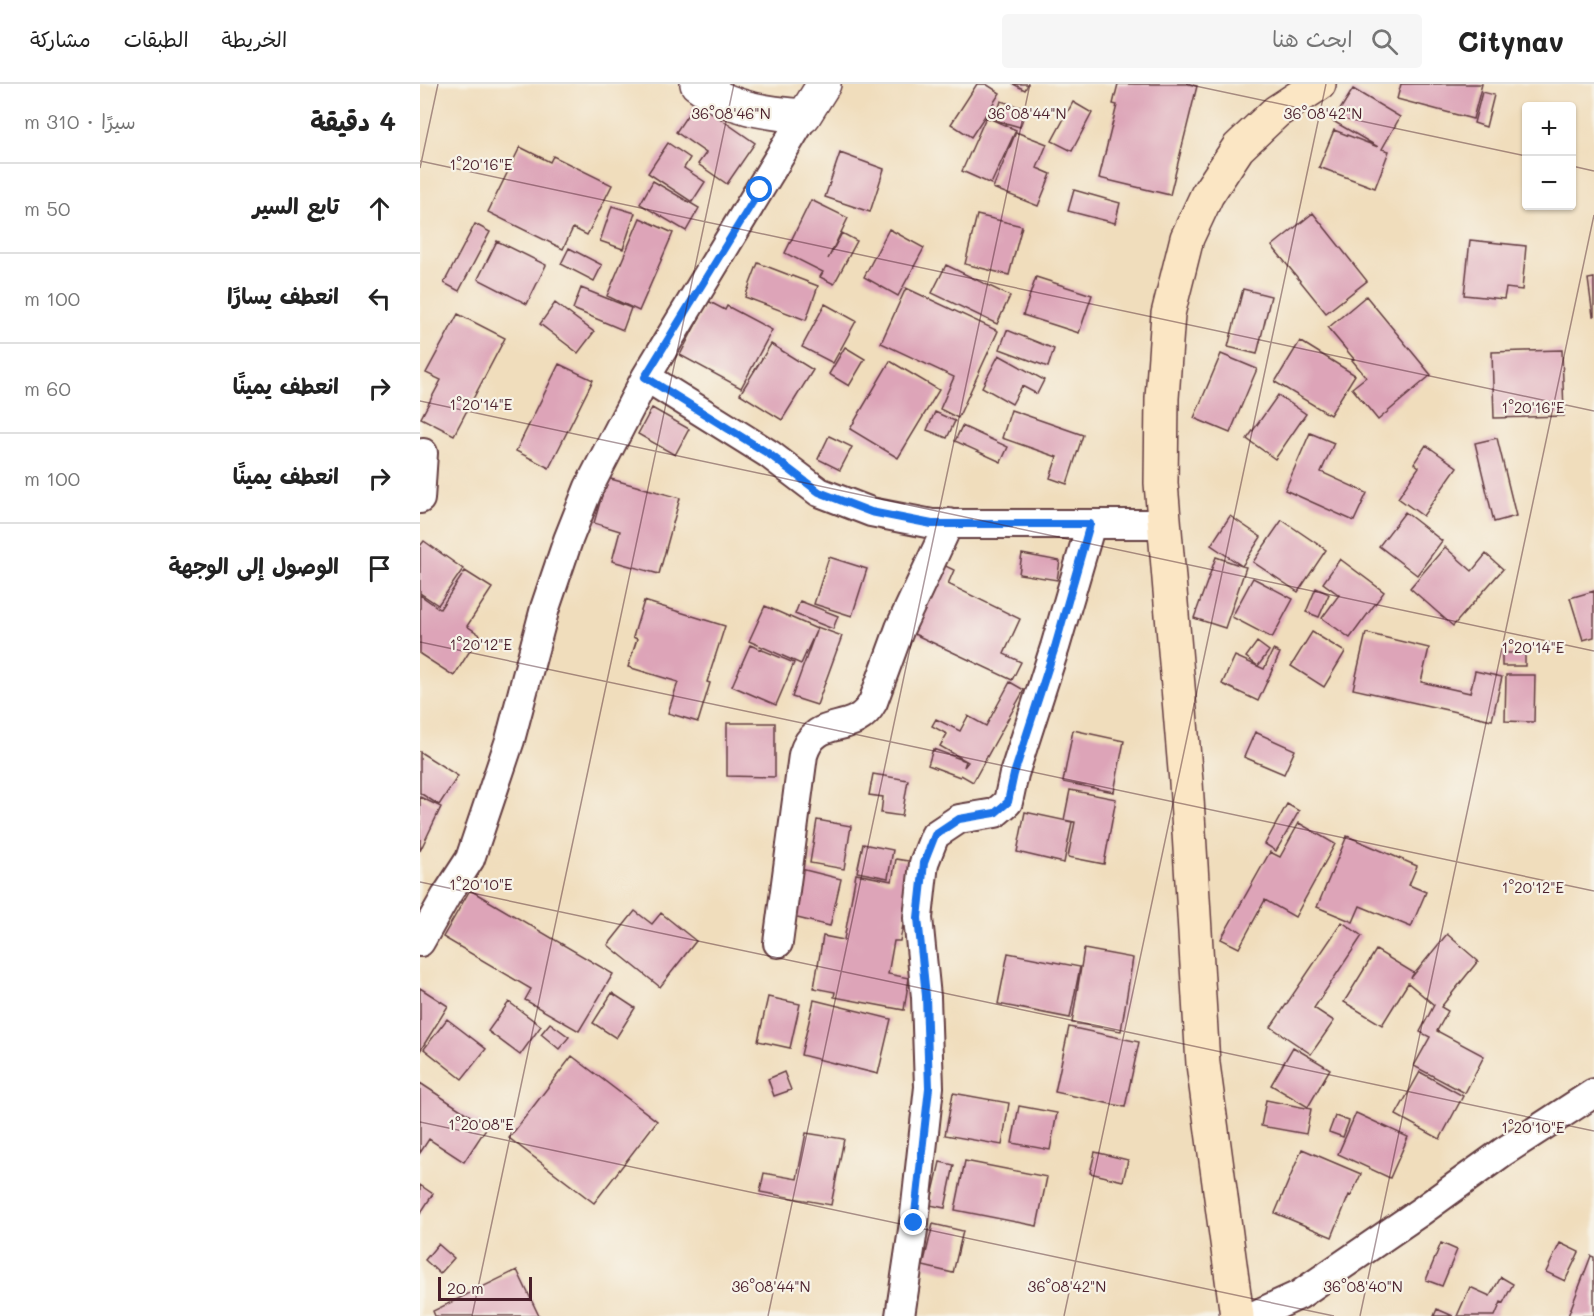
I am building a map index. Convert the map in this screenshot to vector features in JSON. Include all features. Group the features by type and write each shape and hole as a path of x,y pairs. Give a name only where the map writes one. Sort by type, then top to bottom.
{"main road":[{"path":"1238,1316 1203,1064 1186,782 1161,483 1162,398 1168,314 1187,238 1208,195 1238,148 1276,112 1319,84"}],"street":[{"path":"697,84 710,94 738,106 775,114 804,116"},
{"path":"420,942 470,859 510,740 545,608 589,487 645,377 824,84"},
{"path":"645,377 769,454 819,492 871,512 932,524 1165,524"},
{"path":"420,499 423,453"},
{"path":"778,943 803,755 807,742 817,732 855,721 867,713 900,628 949,524"},
{"path":"900,1316 914,1223 929,1088 926,996 918,918 924,863 935,835 959,819 995,813 1008,802 1014,774 1055,647 1090,524"},
{"path":"1253,1316 1299,1295 1503,1152 1594,1094"}],"building":[{"path":"977,84 986,84 1000,93 971,137 951,124"},
{"path":"1013,84 1028,84 1025,90"},
{"path":"1118,84 1197,86 1170,195 1099,178 1117,105 1113,104"},
{"path":"1401,84 1482,84 1473,119 1397,99"},
{"path":"1353,89 1400,117 1382,149 1389,151 1375,188 1319,167 1334,130 1378,147 1333,121"},
{"path":"1482,92 1494,95 1486,127 1474,123"},
{"path":"1001,101 1026,109 1020,127 995,120"},
{"path":"696,102 755,143 727,184 698,164 706,153 676,132"},
{"path":"1073,102 1092,113 1072,151 1052,141"},
{"path":"986,117 1016,130 991,184 962,171"},
{"path":"1016,132 1047,144 1037,168 1051,174 1038,206 993,188"},
{"path":"668,143 690,158 684,168 705,182 692,202 648,173"},
{"path":"520,147 550,162 553,156 612,185 587,235 573,228 563,249 488,212"},
{"path":"840,153 884,169 870,212 825,197"},
{"path":"653,181 699,208 686,231 640,204"},
{"path":"1074,190 1120,203 1115,223 1068,211"},
{"path":"811,200 848,218 828,259 842,233 857,241 834,284 820,277 823,272 785,253"},
{"path":"612,206 635,213 623,249 600,241"},
{"path":"1313,213 1367,281 1326,313 1272,246"},
{"path":"977,215 1022,226 1009,275 965,264"},
{"path":"640,218 673,233 639,311 607,296"},
{"path":"475,224 490,232 459,291 444,283"},
{"path":"889,229 924,248 898,296 864,277"},
{"path":"1470,240 1526,246 1522,290 1506,288 1504,299 1464,295"},
{"path":"497,241 546,265 527,304 478,279"},
{"path":"569,248 602,265 594,281 561,264"},
{"path":"758,263 818,286 806,320 745,297"},
{"path":"946,265 1010,296 997,324 932,293"},
{"path":"1036,277 1092,295 1079,333 1023,315"},
{"path":"1594,278 1594,316 1593,316 1588,279"},
{"path":"581,288 631,308 623,330 573,309"},
{"path":"906,288 998,331 958,418 940,409 954,377 881,343"},
{"path":"1243,289 1271,296 1257,354 1228,347"},
{"path":"1366,296 1431,375 1378,420 1352,388 1366,377 1328,328"},
{"path":"708,301 725,310 727,306 772,330 741,388 680,355"},
{"path":"555,303 594,332 578,353 540,324"},
{"path":"825,304 856,321 833,363 802,347"},
{"path":"458,314 505,338 454,435 421,418 441,380 426,373"},
{"path":"1007,330 1054,349 1048,367 1000,349"},
{"path":"1300,341 1355,375 1330,415 1275,382"},
{"path":"771,344 813,370 782,420 740,394"},
{"path":"845,347 865,359 849,386 829,374"},
{"path":"1562,350 1564,416 1494,418 1492,352"},
{"path":"1221,354 1257,369 1230,433 1194,418"},
{"path":"999,355 1044,380 1037,394 1022,386 1012,404 982,387"},
{"path":"890,361 939,390 898,458 850,429"},
{"path":"559,364 593,380 549,468 516,451"},
{"path":"1278,395 1306,414 1275,459 1247,439"},
{"path":"652,408 689,429 675,455 638,434"},
{"path":"1011,410 1083,435 1067,484 1050,478 1057,457 1002,438"},
{"path":"935,412 955,421 947,438 927,430"},
{"path":"962,426 1008,447 1001,462 955,441"},
{"path":"1310,433 1334,443 1321,472 1367,493 1354,521 1285,490"},
{"path":"829,436 852,447 840,470 818,459"},
{"path":"1497,438 1516,516 1494,522 1475,443"},
{"path":"1426,445 1457,467 1423,516 1398,498 1419,467 1414,463"},
{"path":"607,478 680,498 659,574 612,561 620,531 594,523"},
{"path":"1405,512 1442,541 1417,575 1379,546"},
{"path":"1230,516 1261,537 1242,566 1211,545"},
{"path":"1282,520 1326,550 1298,592 1253,562"},
{"path":"424,541 463,569 438,605 420,593 420,546"},
{"path":"1445,547 1472,571 1486,554 1503,569 1453,626 1410,588"},
{"path":"1022,554 1060,561 1057,580 1019,574"},
{"path":"829,557 867,569 852,616 814,604"},
{"path":"1216,557 1246,567 1225,628 1194,618"},
{"path":"931,559 954,570 948,584 1020,619 1004,654 1021,662 1012,680 912,633"},
{"path":"1340,559 1384,592 1350,638 1322,618 1339,595 1323,583"},
{"path":"465,571 492,588 467,626 480,635 454,676 420,654 420,595 440,609"},
{"path":"1253,578 1293,599 1272,638 1232,617"},
{"path":"1316,588 1329,594 1319,617 1306,612"},
{"path":"1594,591 1594,637 1583,640 1570,598"},
{"path":"644,601 725,626 707,682 710,683 698,722 668,713 678,682 628,667 637,639 633,637"},
{"path":"800,601 838,616 833,629 795,614"},
{"path":"765,606 817,629 817,627 842,636 817,705 792,697 816,631 801,664 749,641"},
{"path":"1312,632 1345,652 1324,687 1291,666"},
{"path":"1366,633 1429,648 1421,682 1470,693 1475,671 1502,677 1492,720 1353,689"},
{"path":"1257,642 1269,651 1258,666 1246,657"},
{"path":"750,645 794,663 776,705 732,686"},
{"path":"1273,650 1280,653 1258,701 1222,684 1235,656 1264,669"},
{"path":"1502,653 1525,653 1525,666 1502,666"},
{"path":"1506,675 1535,675 1534,722 1505,721"},
{"path":"1010,682 1024,690 973,782 961,775 960,777 928,765 933,749 966,761 964,767 968,762 940,746 947,734 932,726 936,719 960,731 968,716 986,726"},
{"path":"727,723 775,723 775,777 727,776"},
{"path":"1073,730 1124,741 1114,792 1063,782"},
{"path":"1255,732 1295,750 1284,774 1244,757"},
{"path":"420,752 458,776 439,805 420,793"},
{"path":"873,774 908,780 902,816 881,813 883,797 869,795"},
{"path":"1070,790 1116,799 1104,864 1068,857 1075,822 1064,820"},
{"path":"420,797 441,807 420,851"},
{"path":"1287,804 1299,811 1276,851 1265,844"},
{"path":"1025,812 1072,822 1064,863 1017,852"},
{"path":"817,820 851,826 844,869 810,863"},
{"path":"1299,823 1335,844 1295,917 1265,900 1239,948 1221,939 1270,852 1280,857"},
{"path":"1347,836 1417,866 1409,885 1426,892 1411,927 1360,906 1353,922 1317,907"},
{"path":"863,844 893,850 888,878 857,872"},
{"path":"896,859 915,862 900,941 894,941 888,974 909,978 904,1010 834,997 835,992 814,988 823,936 844,940 856,874 892,881"},
{"path":"793,867 841,879 830,926 781,914"},
{"path":"470,890 613,974 579,1031 525,1000 531,989 443,937"},
{"path":"635,911 652,924 661,913 696,941 660,987 608,945"},
{"path":"1342,922 1362,936 1314,1008 1334,1021 1311,1054 1271,1027"},
{"path":"1447,934 1478,961 1441,1007 1448,1011 1437,1031 1484,1056 1465,1093 1414,1066 1430,1037 1420,1032 1434,1005 1408,983 1382,1025 1344,1002 1376,950 1414,973 1411,978"},
{"path":"1084,949 1133,958 1121,1031 1072,1023"},
{"path":"1008,953 1080,967 1070,1018 998,1004"},
{"path":"420,988 448,1006 420,1051"},
{"path":"612,993 635,1008 616,1038 593,1023"},
{"path":"768,997 800,1004 790,1048 758,1041"},
{"path":"814,1000 891,1019 878,1074 801,1055"},
{"path":"509,1002 541,1026 520,1055 488,1031"},
{"path":"447,1019 486,1049 462,1079 424,1049"},
{"path":"550,1023 569,1037 559,1049 541,1034"},
{"path":"1069,1027 1139,1042 1125,1107 1055,1092"},
{"path":"1293,1047 1330,1069 1308,1107 1271,1085"},
{"path":"572,1056 657,1121 594,1203 509,1138"},
{"path":"784,1072 791,1090 774,1096 768,1079"},
{"path":"1420,1072 1463,1096 1440,1139 1396,1115"},
{"path":"420,1083 487,1127 464,1162 429,1139 420,1153"},
{"path":"953,1093 1009,1103 1002,1145 945,1135"},
{"path":"1266,1100 1311,1109 1306,1134 1261,1126"},
{"path":"1019,1106 1057,1113 1050,1150 1012,1143"},
{"path":"1356,1113 1408,1137 1390,1178 1338,1154"},
{"path":"1335,1116 1349,1121 1343,1137 1329,1132"},
{"path":"806,1133 844,1139 831,1205 760,1192 764,1173 797,1179"},
{"path":"1302,1149 1361,1174 1351,1196 1349,1195 1332,1237 1275,1213"},
{"path":"1095,1152 1128,1160 1123,1181 1090,1173"},
{"path":"965,1161 1047,1177 1037,1226 955,1210"},
{"path":"940,1162 954,1165 945,1208 930,1205"},
{"path":"420,1185 433,1194 420,1214"},
{"path":"933,1224 963,1231 953,1273 923,1266"},
{"path":"1441,1243 1457,1250 1442,1286 1426,1280"},
{"path":"1560,1243 1579,1252 1565,1281 1546,1272"},
{"path":"438,1244 454,1258 440,1274 425,1260"},
{"path":"1591,1256 1594,1257 1594,1316 1568,1316"},
{"path":"517,1270 539,1316 435,1316 433,1311"},
{"path":"1501,1277 1513,1284 1495,1316 1457,1316 1470,1287 1490,1296"},
{"path":"1437,1309 1453,1316 1434,1316"}],"route":[{"path":"760,190 645,377 769,454 819,492 871,512 932,524 1090,524 1055,647 1014,774 1008,802 995,813 959,819 935,835 924,863 918,918 926,996 929,1088 914,1223"}]}
